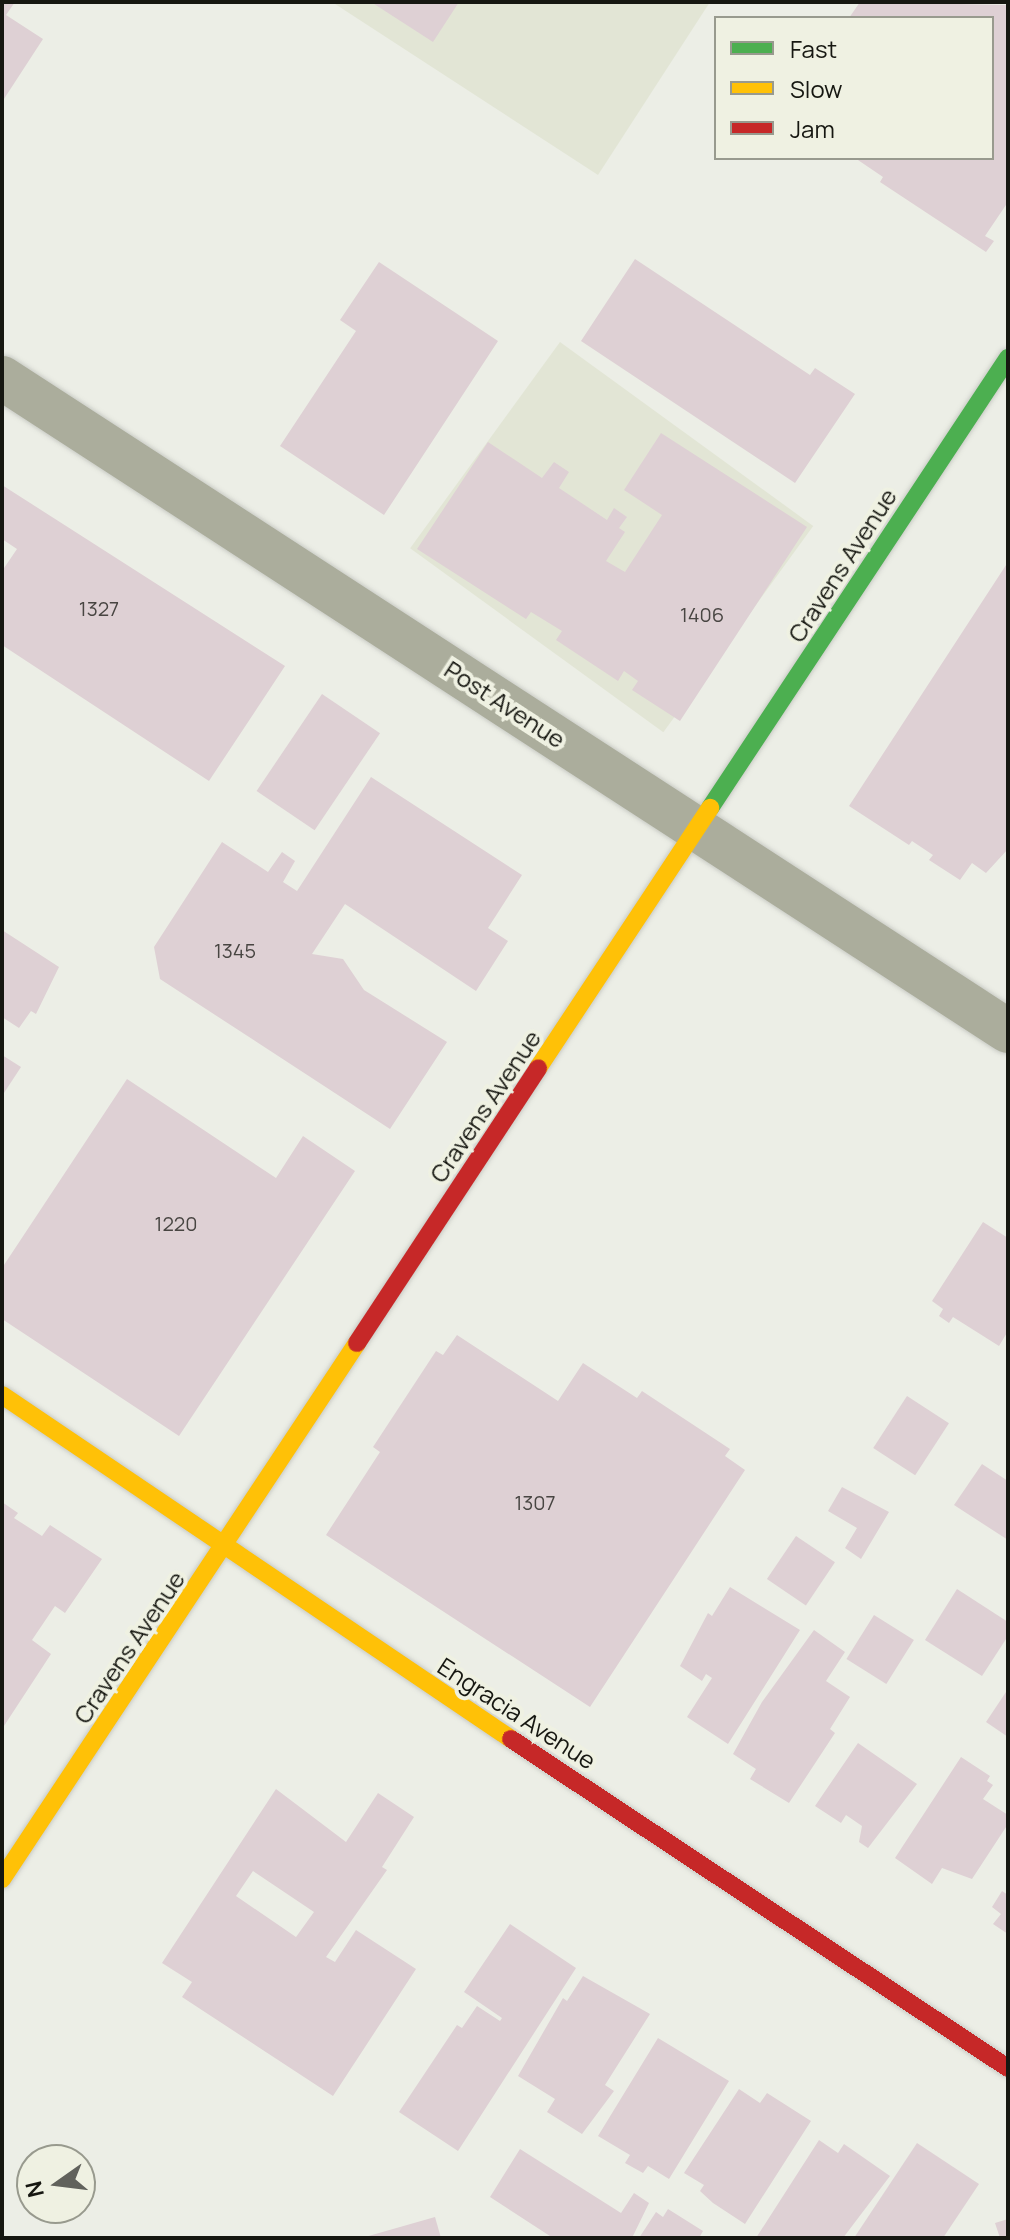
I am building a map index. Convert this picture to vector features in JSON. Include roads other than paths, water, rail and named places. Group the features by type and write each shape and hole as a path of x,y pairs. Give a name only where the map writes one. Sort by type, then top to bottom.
{"street":[{"name":"Cravens Avenue","path":"2,1879 1008,358"},
{"name":"Post Avenue","path":"2,378 1008,1031"},
{"name":"Engracia Avenue","path":"2,1395 223,1548 1008,2068"}]}
